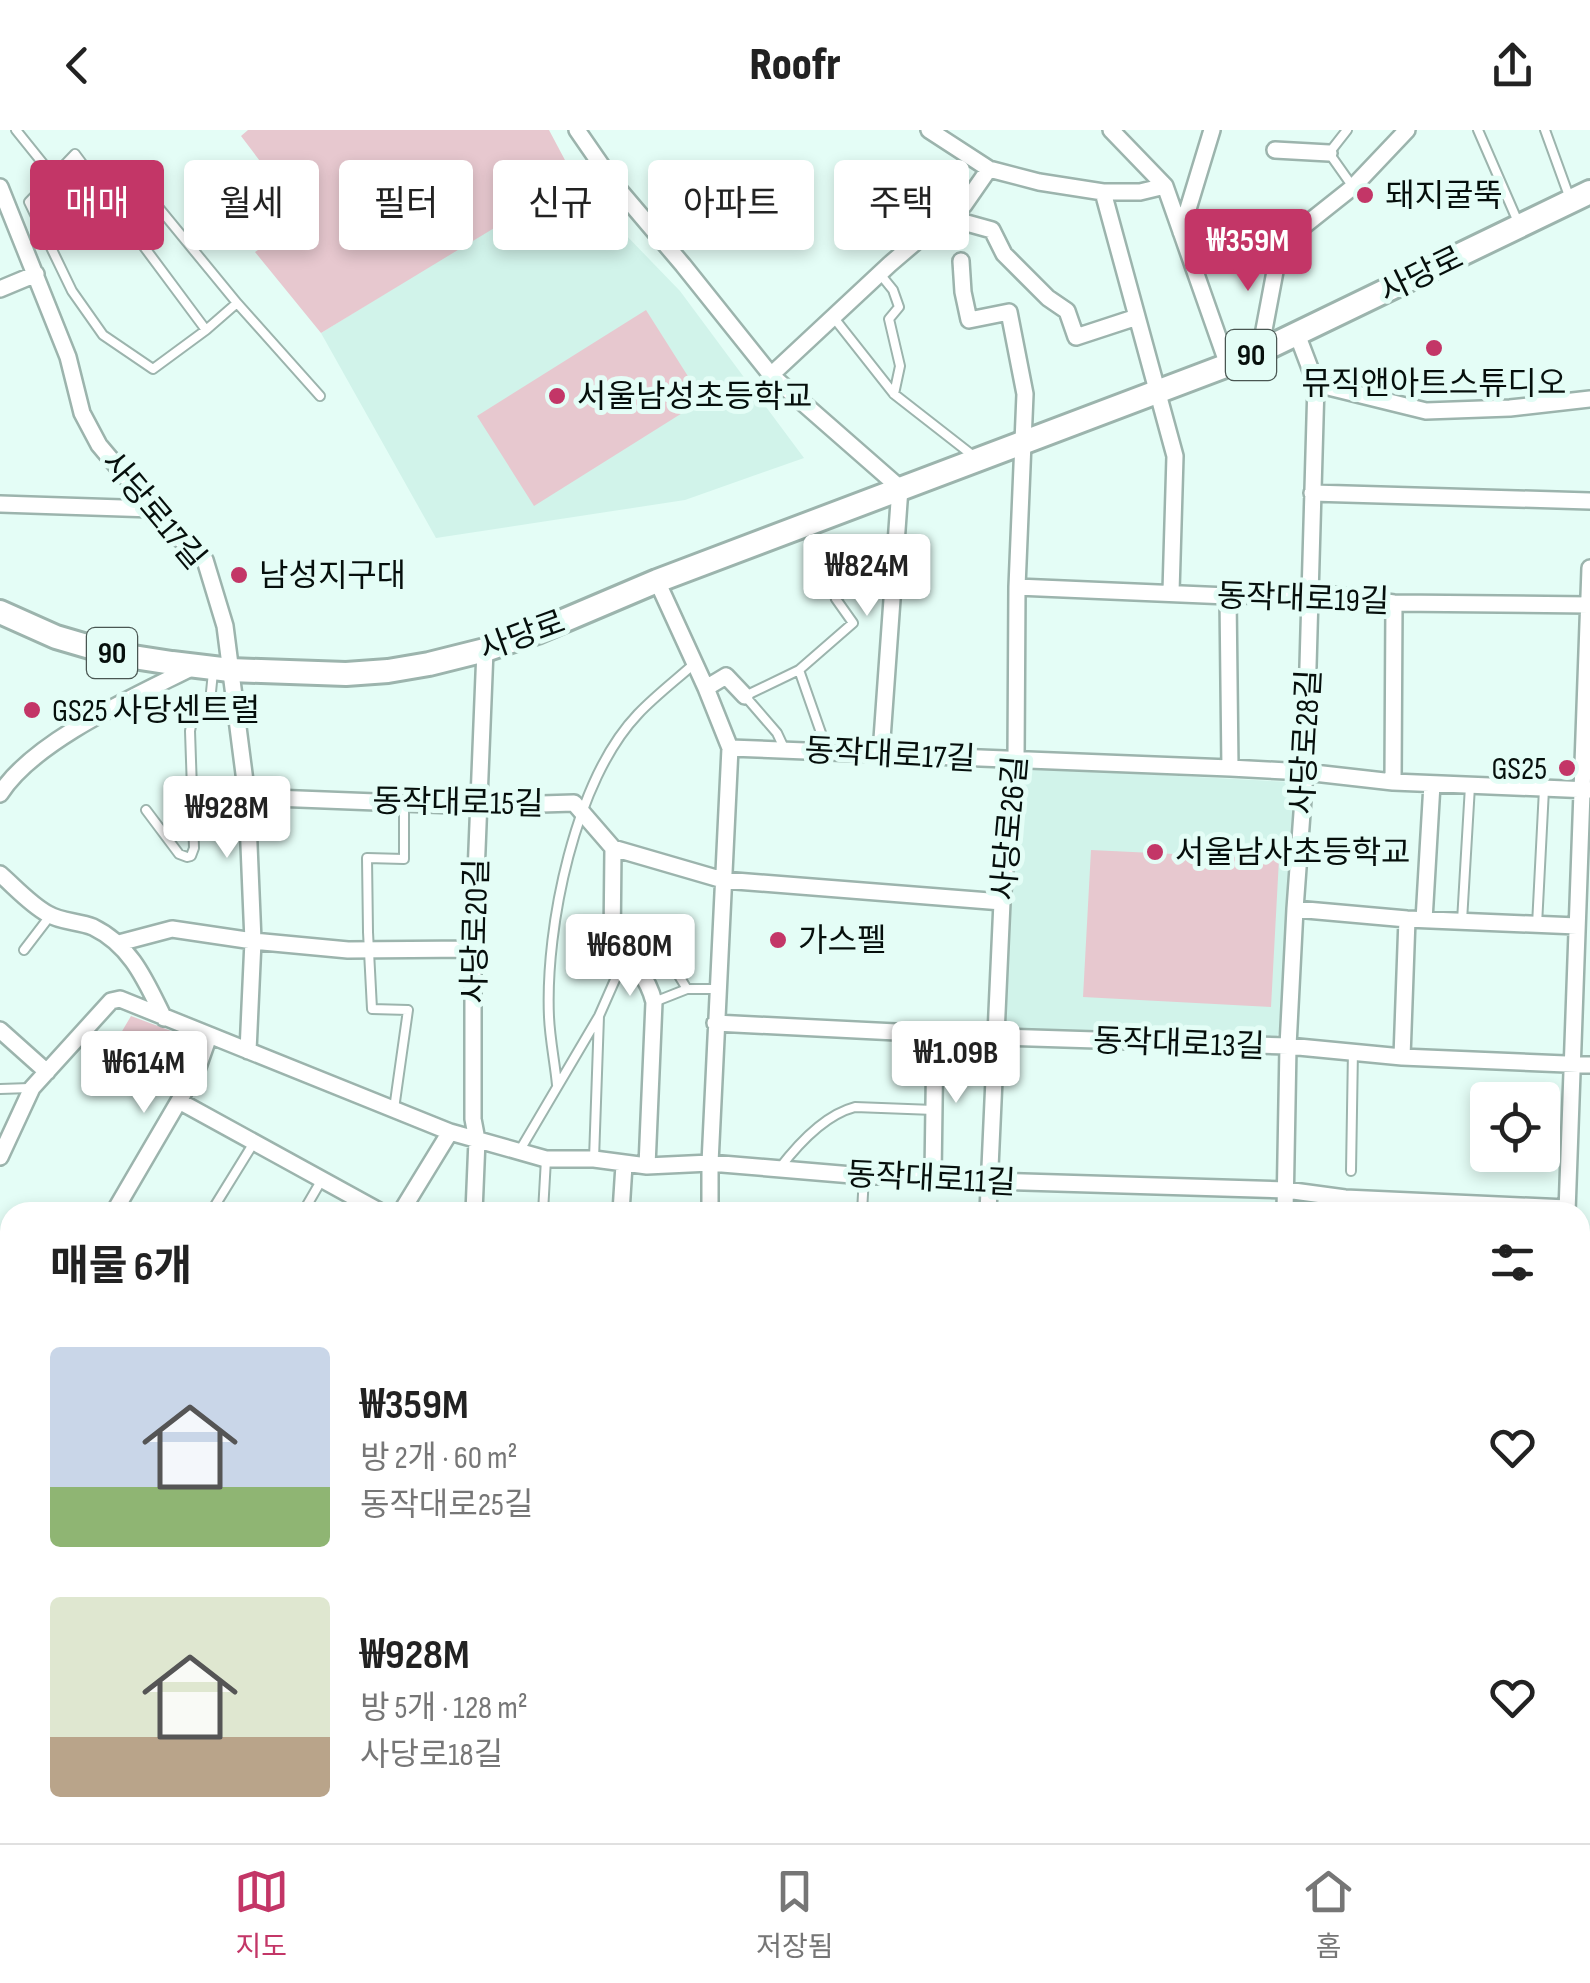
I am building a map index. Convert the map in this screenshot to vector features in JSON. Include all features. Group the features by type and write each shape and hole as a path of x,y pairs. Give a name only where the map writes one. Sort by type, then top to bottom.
{"main road":[{"name":"사당로","path":"0,612 56,637 114,654 213,668 388,672 485,650 1260,352 1580,197"}],"street":[{"path":"577,130 615,185 771,375 900,488 881,753"},
{"path":"929,130 989,169 1038,182 1103,192 1140,192 1165,186"},
{"path":"1111,130 1165,186 1228,365"},
{"path":"1181,232 1212,130"},
{"path":"1260,352 1280,244 1353,187 1407,130"},
{"path":"1275,150 1329,153"},
{"path":"969,197 989,169"},
{"name":"사당로17길","path":"0,187 68,357 82,413 99,446 153,509 154,517 205,560 225,626 213,668 247,797 253,941 248,1051"},
{"path":"1103,192 1175,456 1171,592"},
{"path":"969,224 992,230 1004,254 1066,311 1076,336 1136,316"},
{"path":"1181,232 1280,244"},
{"path":"771,375 907,250"},
{"path":"961,261 962,292 969,320 1009,312 1025,394 1023,444"},
{"path":"0,290 36,274"},
{"name":"사당로28길","path":"1285,1202 1288,1046 1306,772 1316,384 1297,334"},
{"path":"1316,384 1426,410 1510,408 1590,399"},
{"name":"사당로26길","path":"988,1197 1002,902 1016,759 1023,444"},
{"path":"1312,493 1590,501"},
{"path":"0,504 153,509"},
{"path":"1567,1202 1586,790 1590,568"},
{"path":"657,581 730,748 710,1202"},
{"name":"동작대로19길","path":"1017,587 1228,596 1311,592 1394,603 1589,605"},
{"path":"1228,596 1230,768"},
{"path":"1393,782 1394,603"},
{"name":"사당로20길","path":"474,1202 473,949 485,650"},
{"path":"2,788 23,765 96,717 213,668"},
{"path":"706,688 726,676 745,696"},
{"name":"동작대로17길","path":"730,748 1230,768 1393,782 1586,790"},
{"path":"1402,1056 1432,784"},
{"name":"동작대로15길","path":"247,797 478,806 574,803 613,848"},
{"path":"646,1166 654,1002 650,985 637,967 612,946 613,848 723,880 1002,902"},
{"path":"0,874 50,916 94,928 119,944 134,959 164,1018"},
{"path":"1295,908 1415,919 1577,926"},
{"path":"119,944 172,929 348,950 473,949"},
{"name":"동작대로11길","path":"47,1072 111,1001 120,1000 450,1132 546,1159 594,1159 646,1166 710,1163 864,1176 933,1176 988,1197 1286,1190 1333,1202"},
{"name":"동작대로13길","path":"715,1023 996,1038 1288,1046 1590,1065"},
{"path":"0,1030 47,1072 32,1088 0,1157"},
{"path":"933,1176 935,1034"},
{"path":"120,1202 198,1070 209,1036"},
{"path":"179,1101 361,1202"},
{"path":"407,1202 450,1132"},
{"path":"622,1202 624,1165"}],"lane":[{"path":"16,130 40,160"},
{"path":"1348,130 1329,153 1353,187"},
{"path":"1478,130 1520,226"},
{"name":"사당로","path":"1545,130 1580,197"},
{"path":"164,214 320,396"},
{"path":"53,250 72,291 103,335 153,369 237,303"},
{"path":"146,250 206,330"},
{"path":"880,274 893,290 899,307 889,319 900,366 894,394"},
{"path":"834,318 894,394 979,460"},
{"path":"785,749 778,733 745,696 798,670 853,623 836,600 895,538"},
{"path":"557,1086 549,1017 551,942 581,810 602,765 636,716 695,663"},
{"path":"146,810 180,854 191,856 194,848 190,731 192,721 210,702 213,668"},
{"path":"798,670 828,752"},
{"path":"1462,921 1470,786"},
{"path":"1538,924 1544,789"},
{"path":"394,1110 408,1010 372,1009 367,858 404,859 404,803"},
{"path":"24,950 50,916"},
{"path":"519,1152 599,1016 625,957"},
{"path":"673,966 686,988"},
{"path":"654,1002 686,988 717,989"},
{"path":"594,1159 599,1016"},
{"path":"1351,1171 1353,1050"},
{"path":"0,1089 32,1088"},
{"path":"779,1169 791,1153 842,1110 934,1110"},
{"path":"217,1202 254,1143"},
{"path":"544,1202 546,1159"},
{"path":"863,1202 864,1176"},
{"path":"309,1202 322,1182"}],"shaded area":[{"path":"248,130 549,130 565,160 493,160 493,229 473,241 473,160 339,160 339,250 458,250 321,333 255,252 319,250 319,160 259,160 241,136"},
{"name":"서울남성초등학교","path":"493,227 493,250 628,250 628,237 680,291 804,458 685,500 436,538 321,333 456,250 473,250 473,239"},
{"path":"646,310 703,400 534,506 477,416"},
{"name":"서울남사초등학교","path":"1029,768 1291,782 1298,791 1281,1031 1273,1040 1013,1032 1006,1023 1010,913 1021,775"},
{"path":"1091,850 1279,859 1271,1007 1083,997"},
{"path":"131,1016 198,1041 190,1074 118,1038"}],"place":[{"name":"돼지굴뚝","path":"1365,195"},
{"name":"뮤직앤아트스튜디오","path":"1434,348"},
{"name":"서울남성초등학교","path":"557,396"},
{"name":"남성지구대","path":"239,575"},
{"name":"GS25 사당센트럴","path":"32,710"},
{"name":"GS25","path":"1567,768"},
{"name":"서울남사초등학교","path":"1155,852"},
{"name":"가스펠","path":"778,940"}]}
